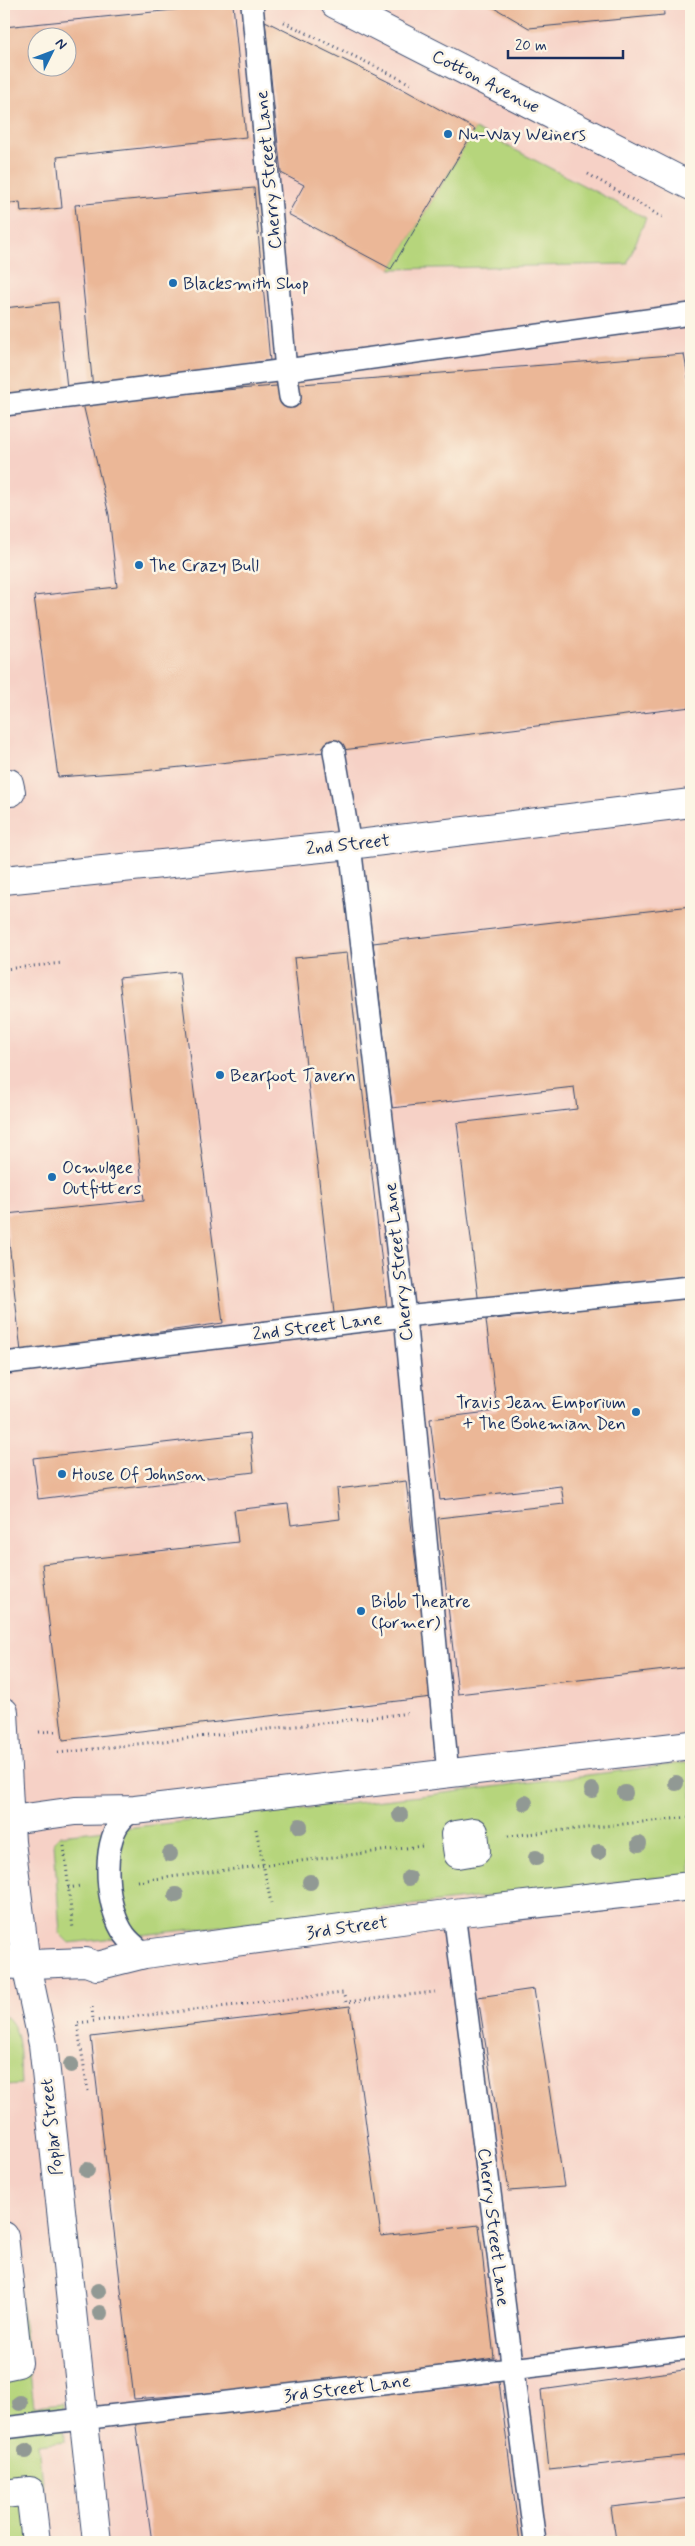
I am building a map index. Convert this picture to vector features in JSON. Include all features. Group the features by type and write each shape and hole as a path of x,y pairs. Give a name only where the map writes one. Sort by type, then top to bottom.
{"street":[{"name":"Cotton Avenue","path":"335,4 691,186"},
{"path":"4,784 9,783 11,792 4,793"},
{"name":"2nd Street","path":"4,880 350,844 691,803"},
{"name":"Poplar Street","path":"4,1712 6,1820 15,1965 43,2044 97,2542"},
{"path":"6,1820 75,1811 135,1810 691,1746"},
{"name":"3rd Street","path":"15,1965 86,1962 97,1966 145,1954 454,1913 691,1886"},
{"path":"4,2236 18,2363 4,2366"},
{"path":"4,2494 30,2491 36,2542"}],"lane":[{"name":"Cherry Street Lane","path":"252,5 290,397"},
{"path":"4,405 286,370 691,314"},
{"name":"Cherry Street Lane","path":"334,750 350,844 405,1316 448,1774"},
{"name":"2nd Street Lane","path":"4,1363 405,1316 691,1287"},
{"path":"135,1810 122,1820 113,1836 108,1855 109,1884 116,1919 125,1936 145,1954"},
{"name":"Cherry Street Lane","path":"454,1913 535,2542"},
{"name":"3rd Street Lane","path":"4,2428 691,2348"}],"path":[{"path":"252,5 421,89"},
{"path":"579,169 662,217"},
{"path":"4,969 63,963"},
{"path":"58,1753 414,1713"},
{"path":"507,1836 691,1817"},
{"path":"255,1822 273,1910"},
{"path":"64,1844 74,1933"},
{"path":"133,1882 430,1845"},
{"path":"88,2091 77,2023 342,1993 346,2002 436,1992"},
{"path":"92,2007 93,2020"}],"shaded area":[{"path":"4,4 691,4 691,2542 4,2542"}],"green space":[{"path":"475,129 646,218 627,264 391,269"},
{"path":"691,1762 691,1874 69,1943 60,1934 54,1842 60,1835 429,1795"},
{"path":"4,2015 15,2028 18,2037 21,2084 4,2085"},
{"path":"4,2163 34,2406 63,2403 65,2441 38,2444 48,2542 4,2542"}],"building":[{"path":"233,4 246,137 57,157 62,208 21,212 20,202 4,204 4,27"},
{"path":"488,4 663,4 664,15 529,28"},
{"path":"265,21 401,88 475,129 391,269 288,214 304,185 281,173"},
{"name":"Blacksmith Shop","path":"254,188 270,361 93,389 75,205"},
{"path":"58,302 67,388 4,395 4,308"},
{"path":"684,354 691,394 691,707 334,751 143,771 58,777 34,596 117,587 109,515 83,404 187,393"},
{"path":"691,906 691,1280 479,1305 457,1123 577,1109 574,1087 392,1108 373,943"},
{"path":"347,953 387,1308 334,1313 294,958"},
{"path":"179,972 223,1323 21,1352 6,1214 144,1200 119,978"},
{"path":"691,1296 691,1667 458,1694 438,1518 564,1504 561,1486 440,1500 430,1419 497,1411 486,1320"},
{"path":"250,1433 254,1472 38,1499 33,1458"},
{"path":"406,1481 432,1697 63,1740 42,1564 238,1542 234,1510 288,1504 291,1525 340,1519 337,1489"},
{"path":"534,1989 564,2187 509,2191 478,1997"},
{"path":"350,2006 381,2236 479,2225 494,2358 314,2385 134,2399 91,2037"},
{"path":"691,2369 691,2455 549,2470 541,2390"},
{"path":"499,2382 520,2542 152,2542 135,2419"},
{"path":"691,2498 691,2542 608,2542 616,2540 611,2507"}],"place":[{"name":"Nu-Way Weiners","path":"448,134"},
{"name":"Blacksmith Shop","path":"173,283"},
{"name":"The Crazy Bull","path":"139,565"},
{"name":"Bearfoot Tavern","path":"220,1075"},
{"name":"Ocmulgee Outfitters","path":"52,1177"},
{"name":"Travis Jean Emporium + The Bohemian Den","path":"636,1412"},
{"name":"House Of Johnson","path":"62,1474"},
{"name":"Bibb Theatre (former)","path":"361,1611"}]}
